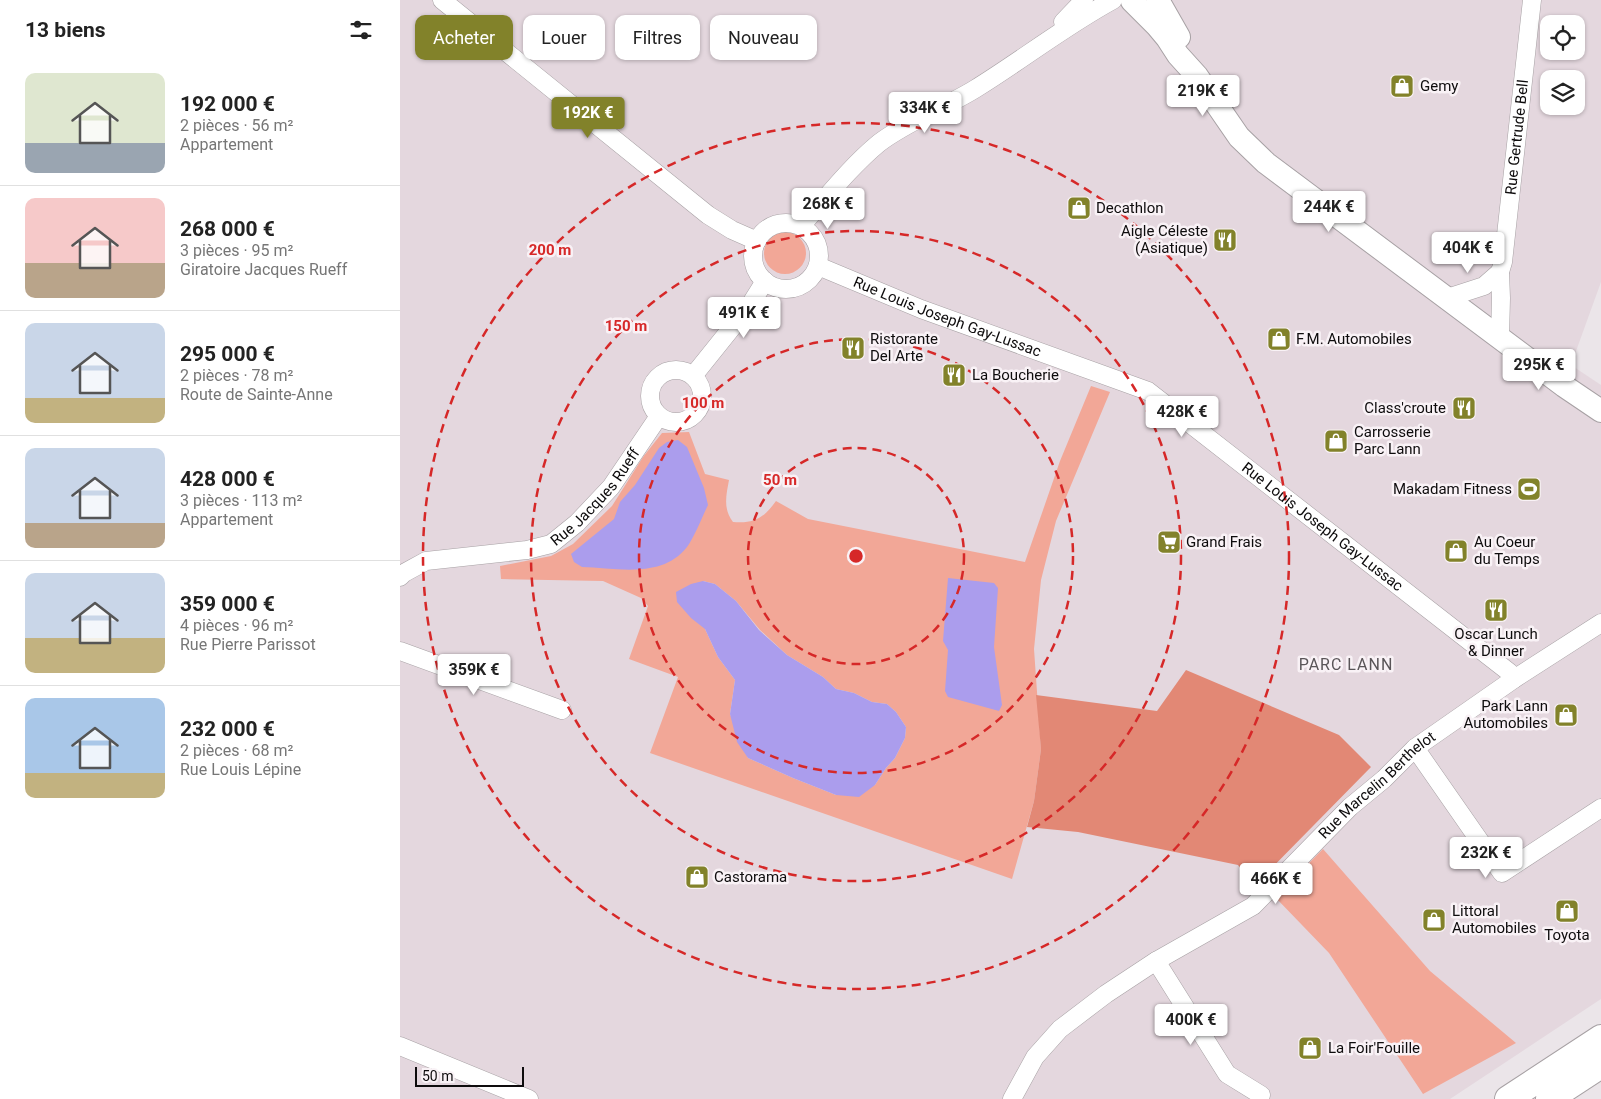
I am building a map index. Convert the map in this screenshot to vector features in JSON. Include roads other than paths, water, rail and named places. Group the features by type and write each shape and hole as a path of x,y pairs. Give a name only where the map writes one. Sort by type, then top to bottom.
{"highway":[{"path":"1508,1099 1601,1038"},
{"path":"1549,1099 1601,1065"}],"main road":[{"path":"1118,0 1132,0 1158,26 1178,55 1197,76 1239,137 1266,162 1564,386 1601,411"},
{"path":"1158,0 1185,47 1197,76"}],"street":[{"path":"442,0 700,209 732,230 757,240"},
{"path":"1046,41 1084,0"},
{"path":"801,226 855,165 880,143 976,88 1112,0"},
{"name":"Rue Gertrude Bell","path":"1500,337 1500,272 1503,262 1532,0"},
{"path":"791,223 801,226 809,231 818,247 818,266 813,275 805,283 796,287 785,288 765,281 758,273 754,262 753,251 757,240 763,232 776,224 791,223"},
{"name":"Rue Louis Joseph Gay-Lussac","path":"818,266 922,309 1148,391 1502,666 1514,679"},
{"path":"1447,298 1484,286 1500,272"},
{"path":"693,376 750,305 765,281"},
{"path":"678,370 693,376 701,390 702,398 696,413 682,421 674,422 659,416 651,403 652,387 656,380 669,371 678,370"},
{"name":"Rue Jacques Rueff","path":"400,577 426,562 527,550 550,544 576,523 611,487 659,416"},
{"name":"Rue Marcelin Berthelot","path":"1012,1099 1035,1057 1060,1028 1106,994 1156,961 1253,906 1350,807 1384,779 1415,748 1514,679 1601,623"},
{"path":"400,651 562,710"},
{"path":"1415,748 1502,873 1601,808"},
{"path":"1156,961 1227,1074 1261,1096"},
{"path":"400,1046 529,1099"}],"place":[{"name":"Gemy","path":"1402,86"},
{"name":"Decathlon","path":"1079,208"},
{"name":"Aigle Céleste (Asiatique)","path":"1225,240"},
{"name":"F.M. Automobiles","path":"1279,339"},
{"name":"Ristorante Del Arte","path":"853,348"},
{"name":"La Boucherie","path":"954,375"},
{"name":"Class'croute","path":"1464,408"},
{"name":"Carrosserie Parc Lann","path":"1336,441"},
{"name":"Makadam Fitness","path":"1529,489"},
{"name":"Grand Frais","path":"1169,542"},
{"name":"Au Coeur du Temps","path":"1456,551"},
{"name":"Oscar Lunch & Dinner","path":"1496,610"},
{"name":"Park Lann Automobiles","path":"1566,715"},
{"name":"Castorama","path":"697,877"},
{"name":"Toyota","path":"1567,911"},
{"name":"Littoral Automobiles","path":"1434,920"},
{"name":"La Foir'Fouille","path":"1310,1048"}],"district":[{"name":"PARC LANN","path":"1346,664"}]}
